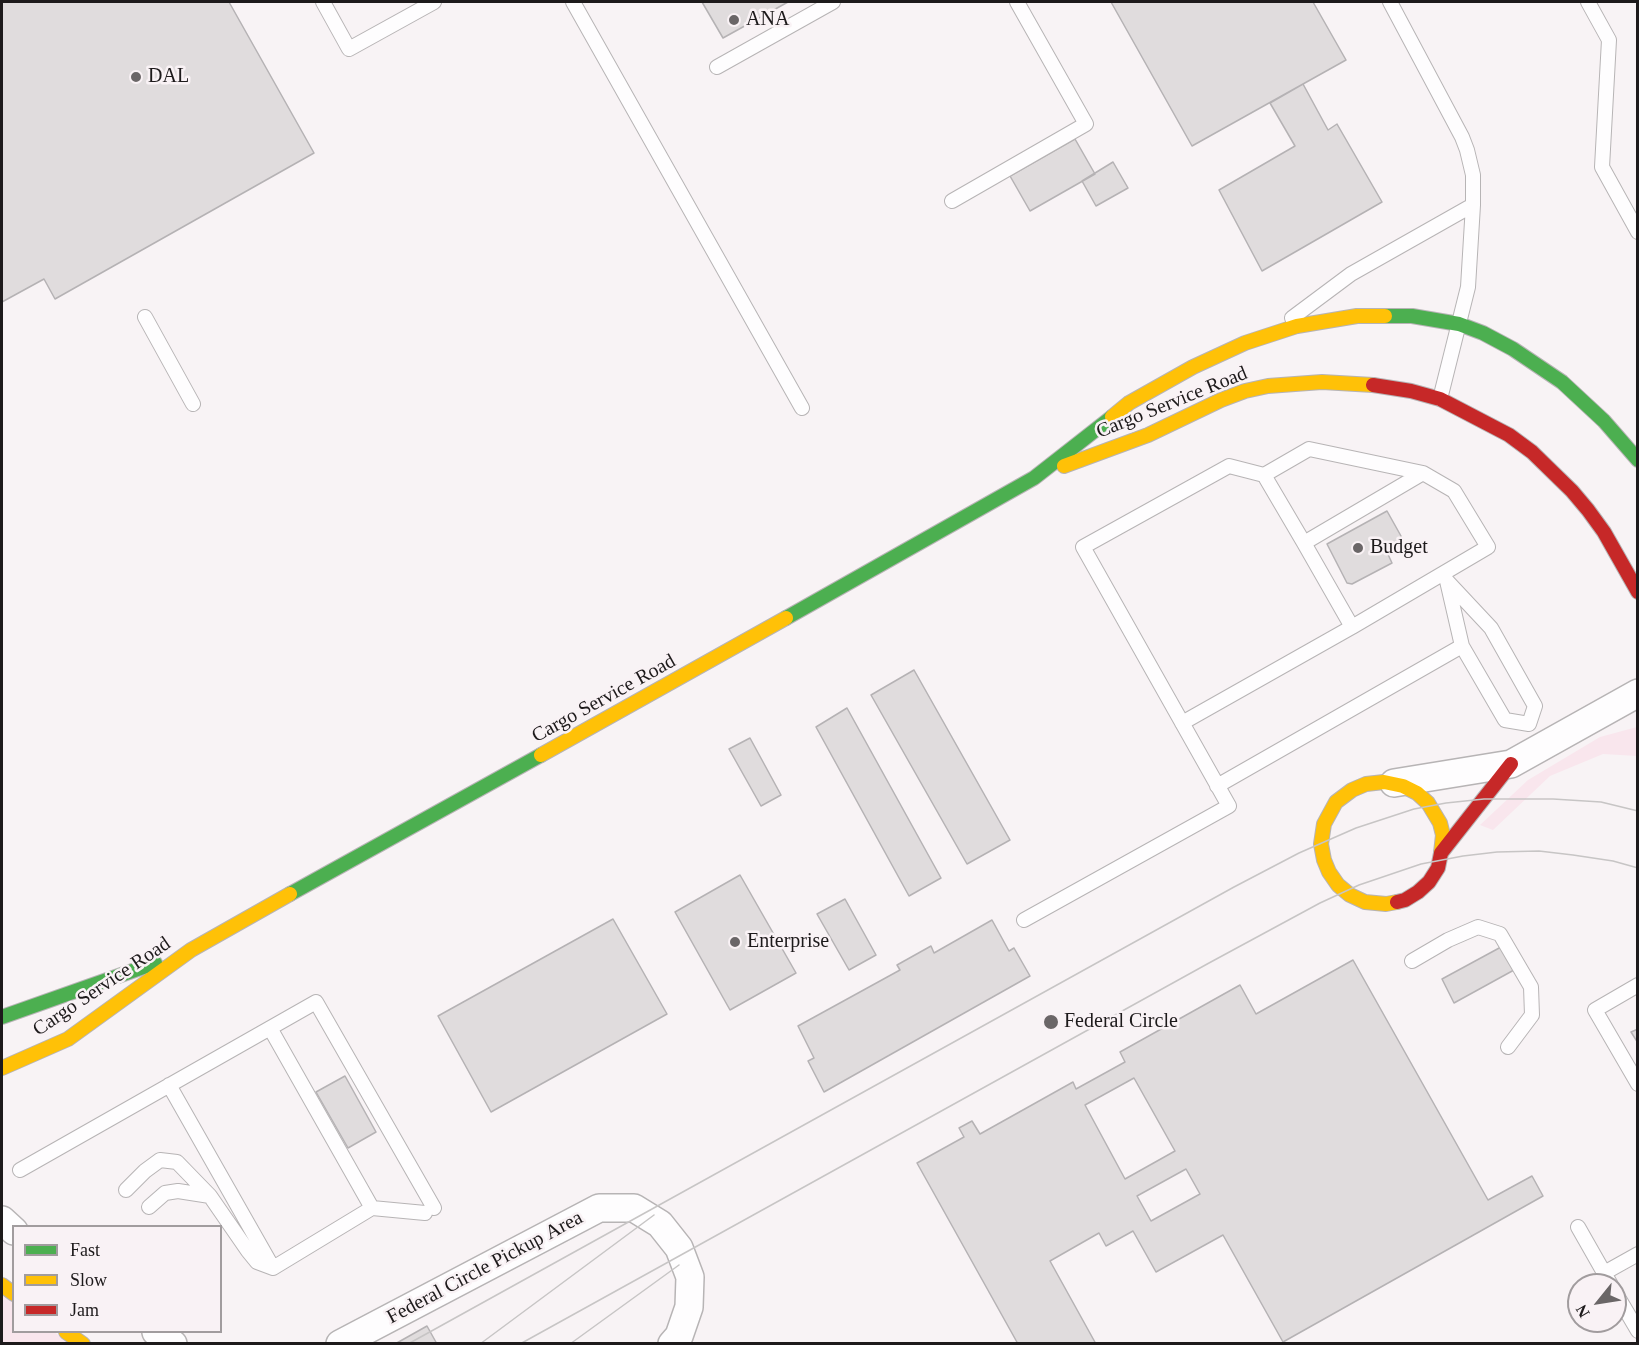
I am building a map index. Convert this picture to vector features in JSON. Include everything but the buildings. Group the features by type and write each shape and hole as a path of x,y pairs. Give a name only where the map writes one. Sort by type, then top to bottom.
{"main road":[{"name":"Cargo Service Road","path":"4,1070 68,1039 191,950 656,692 1034,478 1129,403 1220,354 1268,335 1297,326 1357,316 1412,316 1459,324 1483,333 1513,349 1562,382 1604,421 1638,460"},
{"name":"Cargo Service Road","path":"1034,478 1148,435 1221,400 1245,392 1268,386 1322,382 1384,386 1440,399 1509,435 1532,452 1554,472 1588,510 1604,532 1638,592"},
{"path":"1441,852 1511,764"},
{"path":"1394,783 1417,793 1435,813 1443,835 1441,852 1438,868 1429,882 1418,892 1405,900 1386,904 1365,902 1350,895 1338,885 1329,872 1321,844 1324,824 1336,802 1352,790 1366,784 1394,783"},
{"name":"Cargo Service Road","path":"2,1017 191,950"},
{"path":"67,1333 83,1344"}],"street":[{"path":"1394,783 1511,764 1535,735 1638,693"},
{"name":"Federal Circle Pickup Area","path":"340,1344 599,1208 634,1209 660,1224 679,1248 690,1277 689,1307 678,1336 672,1344"},
{"path":"157,1333 173,1344"}],"lane":[{"path":"323,2 349,49 408,8 434,2"},
{"path":"573,2 802,408"},
{"path":"717,67 833,2"},
{"path":"952,201 1086,124 1017,2"},
{"path":"1390,2 1467,150 1473,175 1468,287 1440,399"},
{"path":"1588,2 1609,40 1602,167 1638,232"},
{"path":"1268,335 1351,274 1473,205"},
{"path":"145,317 193,404"},
{"path":"1024,920 1229,806 1217,786 1083,547 1228,466 1264,475 1309,449 1423,473 1454,491 1488,547 1445,577 1182,723"},
{"path":"1304,543 1423,473"},
{"path":"1264,475 1352,627"},
{"path":"1445,577 1491,628 1535,706 1535,735 1505,720 1462,646 1445,577"},
{"path":"1217,786 1462,646"},
{"path":"1412,961 1448,940 1478,927 1500,934 1531,987 1532,1015 1508,1047"},
{"path":"1638,985 1595,1010 1638,1084"},
{"path":"20,1170 316,1002 430,1211 372,1208 273,1268"},
{"path":"270,1028 372,1208"},
{"path":"169,1085 273,1268"},
{"path":"126,1190 160,1160 177,1162 210,1196 248,1251 258,1262 273,1268"},
{"path":"149,1207 165,1193 178,1191 210,1196"},
{"path":"1578,1227 1605,1273"},
{"path":"1615,1273 1638,1254"},
{"path":"1627,1312 1638,1331"}],"shaded area":[{"path":"1637,727 1637,756 1603,754 1550,776 1493,830 1480,825 1528,780 1600,737"},
{"path":"2,1292 12,1300 12,1333 55,1333 69,1343 2,1343"}],"tram line":[{"path":"408,1344 1234,887 1299,853 1356,828 1414,809 1484,799 1601,802 1638,811"},
{"path":"520,1344 1209,963 1320,903 1359,885 1421,864 1497,852 1539,851 1613,861 1638,868"},
{"path":"480,1344 654,1215"},
{"path":"570,1344 679,1265"}],"traffic: fast":[{"path":"1385,316 1412,316 1459,324 1483,333 1513,349 1562,382 1604,421 1638,460"},
{"path":"786,618 1034,478 1112,417"},
{"path":"290,894 541,755"},
{"path":"2,1017 155,963"}],"traffic: slow":[{"path":"1112,417 1129,403 1193,367 1245,343 1297,326 1357,316 1385,316"},
{"path":"1064,466 1148,435 1245,391 1268,386 1322,382 1373,385"},
{"path":"541,755 786,618"},
{"path":"1397,902 1386,904 1365,902 1350,895 1338,885 1329,872 1321,844 1324,824 1336,802 1352,790 1366,784 1384,782 1403,786 1417,793 1428,803 1440,823 1443,835 1441,853"},
{"path":"2,1068 68,1039 191,950 290,894"},
{"path":"2,1285 12,1292"},
{"path":"67,1333 83,1344"}],"traffic: jam":[{"path":"1373,385 1411,391 1440,399 1509,435 1532,452 1588,510 1604,532 1638,592"},
{"path":"1397,902 1418,892 1429,882 1438,868 1441,853 1511,764"}],"place":[{"name":"ANA","path":"734,20"},
{"name":"DAL","path":"136,77"},
{"name":"Budget","path":"1358,548"},
{"name":"Enterprise","path":"735,942"},
{"name":"Federal Circle","path":"1051,1022"}]}
